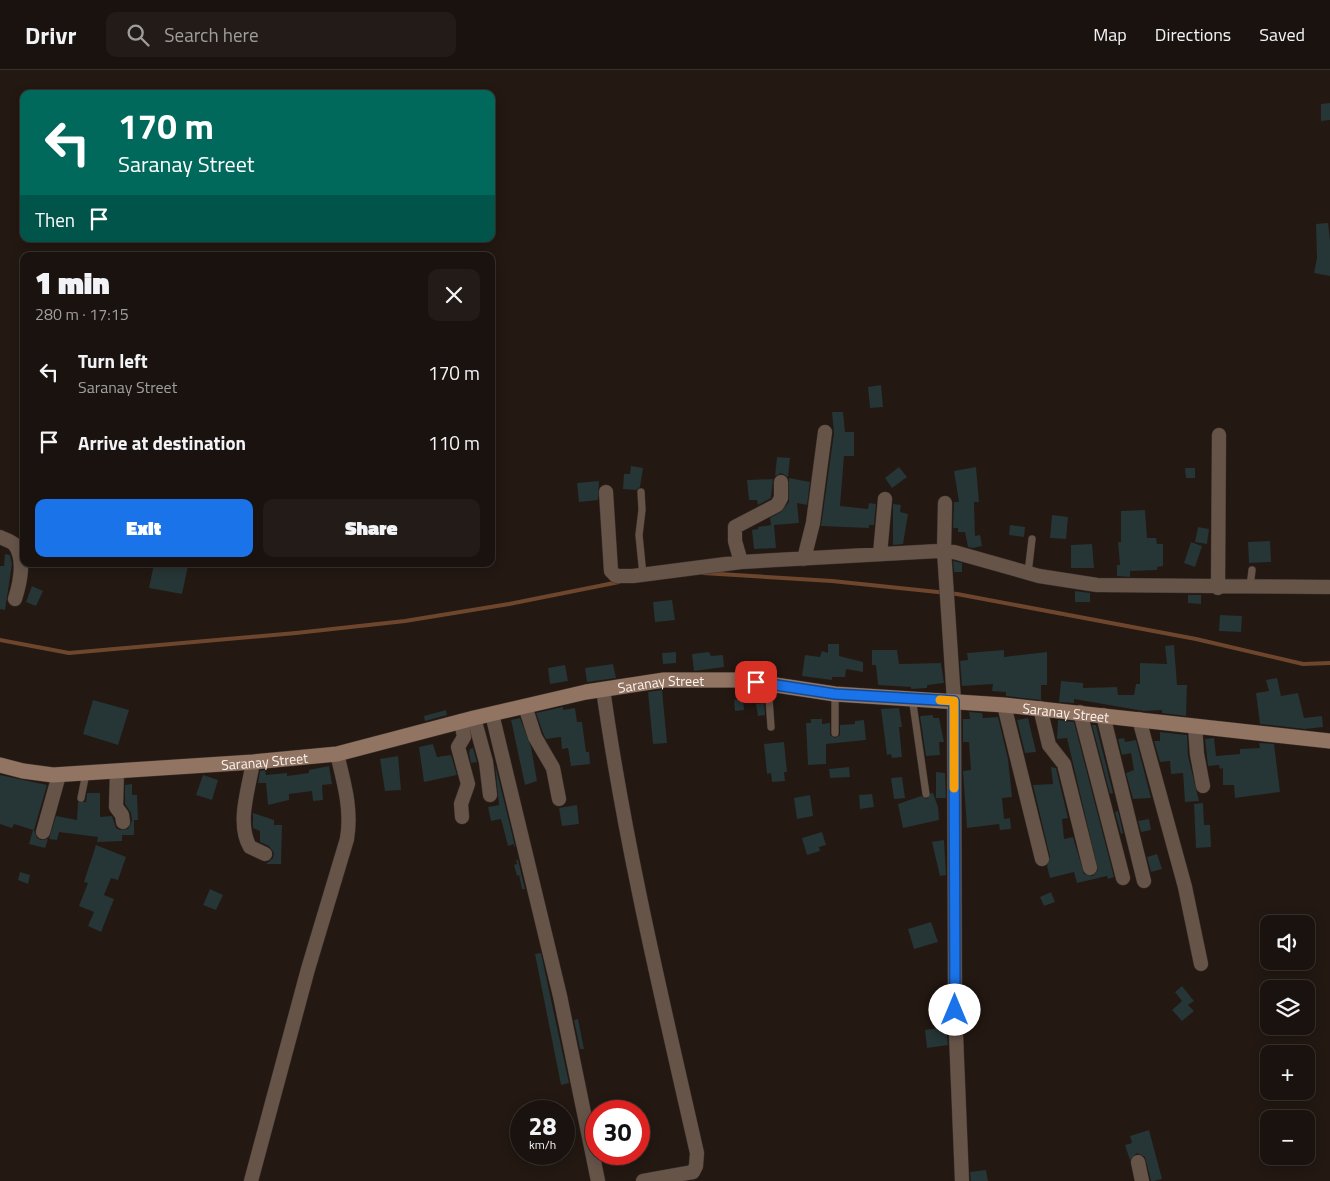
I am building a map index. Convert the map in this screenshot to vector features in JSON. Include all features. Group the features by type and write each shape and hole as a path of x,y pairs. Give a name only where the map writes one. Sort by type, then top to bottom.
{"street":[{"path":"804,559 813,523 825,432"},
{"path":"1218,588 1219,435"},
{"path":"741,562 735,541 735,527 777,505 781,498 781,482"},
{"path":"606,492 611,571 616,576 643,575 741,562 944,551 977,557 1028,573 1096,586 1330,587"},
{"path":"880,554 885,500"},
{"path":"946,503 944,551 954,701 955,1010 962,1181"},
{"path":"0,537 14,543 20,561"},
{"path":"15,599 20,582 21,567"},
{"name":"Saranay Street","path":"0,765 22,771 60,775 253,762 337,754 525,706 664,680 743,680 835,694 912,697 1004,704 1330,741"},
{"path":"603,690 616,779 697,1153 696,1166 693,1172 643,1181"},
{"path":"1004,704 1042,859"},
{"path":"525,706 535,737 553,768 559,799"},
{"path":"1040,708 1049,745 1064,764 1090,868"},
{"path":"1080,712 1123,878"},
{"path":"492,714 560,996 598,1181"},
{"path":"1104,715 1144,881"},
{"path":"1139,719 1185,888 1201,964"},
{"path":"468,720 486,762 490,795"},
{"path":"462,817 461,804 468,784 458,747 464,737 468,720"},
{"path":"1195,726 1197,754 1203,786"},
{"path":"251,1181 308,969 347,839 350,820 348,802 337,754"},
{"path":"253,762 244,816 244,830 250,847 265,854"},
{"path":"118,771 116,807 122,815 123,822"},
{"path":"43,832 60,775"},
{"path":"1138,1162 1142,1181"}],"lane":[{"path":"641,492 642,510 639,535 643,575"},
{"path":"1028,573 1032,539"},
{"path":"1250,588 1252,570"},
{"path":"768,683 771,727"},
{"path":"835,694 835,733"},
{"path":"912,697 926,794"},
{"path":"81,798 86,773"}],"building":[{"path":"1330,103 1330,120 1321,121 1321,104"},
{"path":"1328,223 1330,276 1314,273 1317,258 1316,224"},
{"path":"881,385 883,407 870,408 868,387"},
{"path":"832,412 843,412 845,432 854,432 854,456 844,456 840,506 868,509 869,503 876,504 874,525 869,525 869,528 821,526 834,433"},
{"path":"777,457 790,458 788,477 781,473 775,476"},
{"path":"631,466 643,468 640,487 636,490 623,489 624,474 630,474"},
{"path":"899,467 907,477 892,488 885,478"},
{"path":"976,467 979,502 974,502 975,536 980,535 982,546 973,548 968,547 965,532 958,532 958,528 953,528 954,502 959,502 954,471"},
{"path":"1185,468 1195,468 1195,478 1186,478"},
{"path":"789,478 810,482 807,505 797,503 799,523 774,525 776,548 754,549 752,530 771,525 770,518 781,512 789,502"},
{"path":"773,479 771,498 758,505 757,500 749,500 747,480"},
{"path":"599,481 598,500 579,502 577,483"},
{"path":"893,504 901,505 900,512 908,514 903,544 893,545"},
{"path":"1145,510 1147,538 1156,538 1157,544 1163,544 1163,566 1157,567 1157,570 1130,571 1130,577 1117,576 1117,565 1120,565 1118,542 1121,542 1121,511"},
{"path":"1052,515 1068,517 1066,539 1050,538"},
{"path":"1010,525 1025,527 1024,537 1009,535"},
{"path":"1198,527 1209,529 1207,544 1195,542"},
{"path":"1270,541 1271,562 1249,563 1248,542"},
{"path":"1191,542 1202,546 1195,567 1184,563"},
{"path":"1092,544 1094,568 1071,568 1071,545"},
{"path":"5,554 10,555 12,564 5,610 0,609 0,566 4,566"},
{"path":"953,561 962,563 962,572 954,572"},
{"path":"153,567 188,567 182,594 149,588"},
{"path":"32,586 43,591 36,606 26,602"},
{"path":"1075,591 1090,593 1090,602 1075,602"},
{"path":"1188,595 1201,595 1201,604 1188,603"},
{"path":"672,600 675,620 655,622 653,602"},
{"path":"1220,615 1242,616 1241,632 1219,631"},
{"path":"828,644 839,644 839,656 863,662 863,672 846,669 845,677 832,677 832,680 802,676 805,655 820,657 822,651 828,653"},
{"path":"1174,645 1177,685 1187,685 1186,716 1162,713 1162,710 1144,711 1074,699 1074,703 1059,702 1061,681 1083,683 1083,688 1117,687 1118,695 1134,695 1136,684 1140,684 1140,663 1167,664 1165,646"},
{"path":"872,650 897,650 899,664 941,663 944,683 927,685 927,688 911,689 911,687 878,685 876,665 872,665"},
{"path":"1004,650 1004,657 1047,652 1047,685 1041,685 1041,700 1006,696 1006,692 992,691 993,684 962,686 960,661 968,660 967,653"},
{"path":"676,652 676,663 663,664 662,653"},
{"path":"709,652 711,656 723,655 724,667 694,671 692,654"},
{"path":"613,664 616,678 587,682 585,668"},
{"path":"565,665 568,681 550,684 548,668"},
{"path":"1277,678 1281,696 1298,693 1304,718 1322,716 1323,727 1305,729 1260,724 1256,693 1269,691 1266,680"},
{"path":"662,690 667,743 653,744 648,692"},
{"path":"743,699 744,710 735,711 734,700"},
{"path":"93,700 129,710 118,745 83,734"},
{"path":"764,703 765,715 758,716 756,704"},
{"path":"563,707 563,710 575,708 577,722 582,722 586,752 589,752 590,764 571,766 568,748 562,749 561,737 546,739 543,733 536,713"},
{"path":"899,708 902,727 899,727 902,757 892,758 891,754 887,755 881,709"},
{"path":"446,710 447,715 425,721 424,716"},
{"path":"969,712 982,713 983,718 998,717 1008,759 1012,797 1002,798 1004,819 1010,818 1011,829 1000,830 999,824 967,828 963,771 971,770 969,742 963,742 963,719 970,719"},
{"path":"933,715 933,718 939,718 944,742 939,742 940,755 926,756 920,716"},
{"path":"520,718 531,747 537,781 525,785 511,720"},
{"path":"1028,718 1036,752 1025,753 1017,720"},
{"path":"811,719 822,719 822,724 830,723 830,735 835,738 840,735 840,725 855,724 855,721 864,720 866,740 826,744 826,764 808,765 806,723 811,723"},
{"path":"1058,720 1074,722 1114,877 1108,879 1107,876 1077,883 1074,872 1050,878 1047,866 1050,857 1033,785 1053,784 1051,767 1056,768 1068,818 1062,819 1064,839 1073,837 1084,874 1093,876 1098,870 1067,738 1057,739"},
{"path":"1092,725 1096,725 1113,793 1110,794"},
{"path":"1160,732 1187,735 1188,756 1199,801 1185,802 1183,773 1171,774 1170,761 1160,762 1154,741 1160,741"},
{"path":"1124,738 1125,742 1136,740 1151,798 1133,799 1126,773 1134,770 1131,753 1122,755 1118,739"},
{"path":"1214,738 1216,756 1240,754 1240,749 1260,748 1259,743 1274,744 1280,792 1235,798 1234,785 1223,785 1223,768 1220,769 1219,765 1208,766 1205,739"},
{"path":"784,742 787,772 784,772 785,781 772,782 771,773 767,774 764,744"},
{"path":"433,744 437,757 451,755 457,775 424,782 419,747"},
{"path":"473,748 477,762 471,763 469,753 470,749"},
{"path":"398,756 401,790 385,791 380,759"},
{"path":"495,764 515,846 514,847 514,844 508,846 501,819 491,821 488,807 499,805"},
{"path":"329,766 332,784 322,785 323,800 313,801 312,791 289,794 289,800 268,805 266,783 258,783 260,771 265,770 266,775 287,773 287,776 309,773 309,770"},
{"path":"849,767 850,777 830,778 829,769"},
{"path":"936,772 945,773 946,798 936,798"},
{"path":"0,775 47,785 34,830 37,838 41,840 48,839 45,848 29,844 33,830 14,824 12,828 0,824"},
{"path":"203,775 218,780 212,800 196,795"},
{"path":"902,777 905,798 894,799 891,778"},
{"path":"132,784 132,795 137,795 138,820 134,820 134,835 122,835 122,841 97,842 98,837 59,832 57,840 49,839 56,816 77,820 78,802 86,802 87,793 100,793 100,817 112,816 116,828 120,830 128,829 132,821 131,813 125,804 125,785"},
{"path":"933,793 938,807 939,820 903,828 898,804 921,796 927,799"},
{"path":"872,794 874,807 860,809 859,795"},
{"path":"810,795 813,816 797,819 794,798"},
{"path":"1203,803 1204,825 1210,825 1211,847 1196,848 1194,804"},
{"path":"577,805 579,824 562,826 559,808"},
{"path":"1118,811 1123,833 1121,834 1115,812"},
{"path":"253,813 274,820 274,825 282,825 281,864 266,864 273,858 274,853 269,846 260,842 260,831 253,828"},
{"path":"1149,819 1151,830 1141,832 1138,821"},
{"path":"822,832 826,845 819,847 820,851 807,855 802,838"},
{"path":"944,840 946,875 940,876 932,842"},
{"path":"96,845 126,857 118,880 111,878 104,895 114,899 101,932 88,926 94,912 79,906 88,883 84,882"},
{"path":"1157,854 1162,869 1151,872 1147,857"},
{"path":"516,860 518,860 525,889 522,889 519,875 517,876 514,865 517,864"},
{"path":"20,872 30,875 28,884 18,880"},
{"path":"210,889 223,895 216,910 203,905"},
{"path":"1051,892 1055,902 1044,906 1040,897"},
{"path":"931,922 938,942 914,949 908,929"},
{"path":"541,953 569,1083 561,1085 535,954"},
{"path":"1182,986 1194,1001 1188,1005 1194,1011 1182,1021 1172,1010 1182,1001 1175,992"},
{"path":"578,1019 584,1049 580,1049 574,1020"},
{"path":"946,1027 948,1045 927,1048 925,1030"},
{"path":"1149,1130 1162,1179 1154,1181 1151,1181 1145,1157 1137,1153 1130,1160 1125,1145 1132,1143 1130,1136"},
{"path":"986,1170 988,1181 971,1181 970,1172"}],"waterway":[{"path":"703,573 832,581 957,594 1196,639 1303,664 1330,663"},
{"path":"0,640 69,653 296,633 405,621 509,604 619,582"}],"slow traffic":[{"path":"940,700 954,701 954,788"}],"route":[{"path":"756,682 835,694 912,697 954,701 955,1010"}]}
